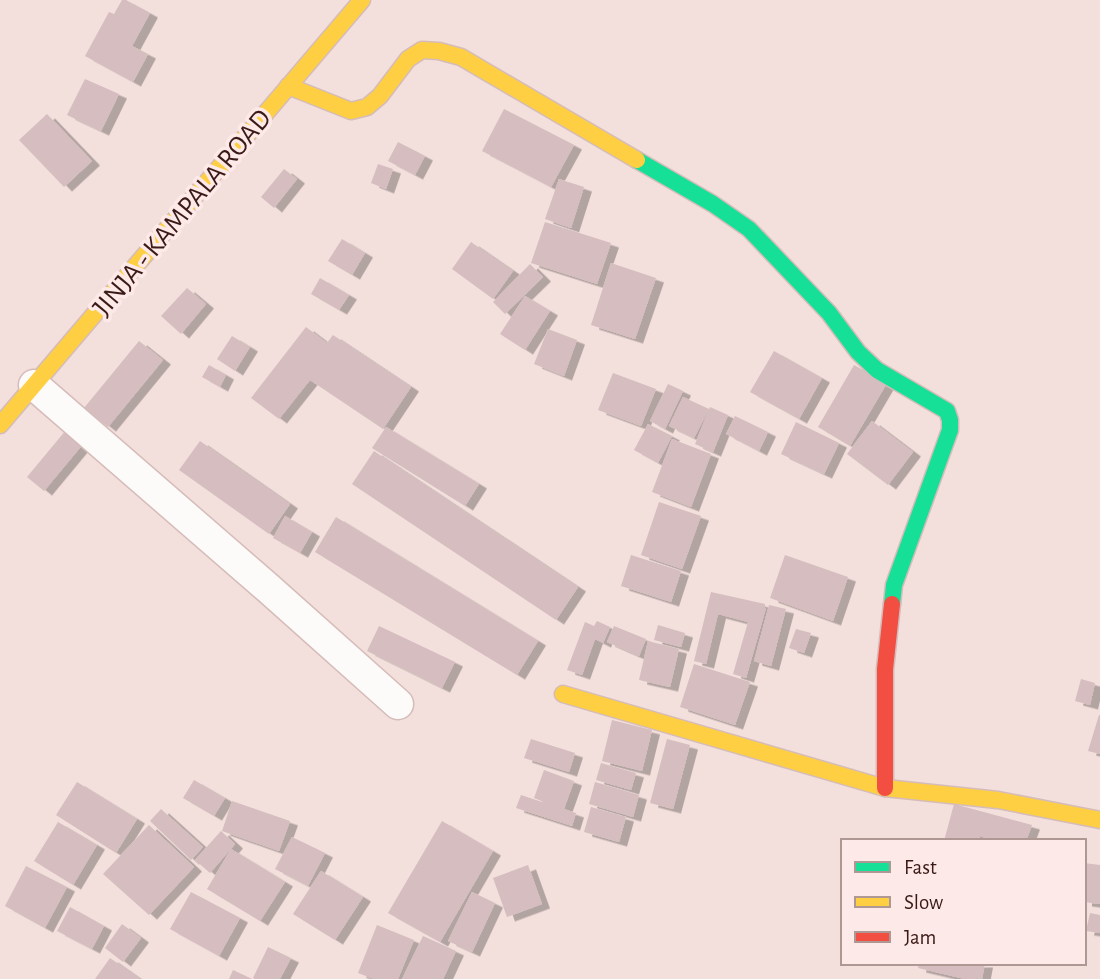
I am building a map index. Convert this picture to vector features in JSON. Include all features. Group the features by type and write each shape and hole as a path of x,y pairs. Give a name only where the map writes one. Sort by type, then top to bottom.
{"main road":[{"name":"JINJA - KAMPALA ROAD","path":"0,425 362,0"},
{"path":"288,86 351,110 367,107 380,96 408,59 422,50 461,57 713,204 749,229 829,313 858,352 877,370 947,411 950,430 894,584 885,669 885,788"},
{"path":"563,694 885,788 998,800 1100,820"}],"street":[{"path":"34,385 398,704"}],"building":[{"path":"122,0 150,13 132,46 148,54 133,82 85,56 109,12 114,14"},
{"path":"85,79 119,94 101,131 67,115"},
{"path":"504,109 574,145 551,187 482,151"},
{"path":"47,114 92,161 64,187 19,140"},
{"path":"398,142 425,156 415,175 388,161"},
{"path":"378,164 393,169 386,189 371,183"},
{"path":"284,169 297,179 274,208 261,197"},
{"path":"559,179 584,187 571,228 545,219"},
{"path":"545,222 611,243 597,284 531,263"},
{"path":"342,239 365,253 352,275 328,261"},
{"path":"471,242 513,271 493,299 452,269"},
{"path":"611,263 656,278 635,339 591,325"},
{"path":"530,264 543,277 505,314 493,302"},
{"path":"320,278 349,295 339,310 311,294"},
{"path":"187,288 206,304 181,334 161,316"},
{"path":"525,296 550,311 525,350 500,334"},
{"path":"306,327 327,343 333,335 411,387 383,429 310,380 279,419 251,398"},
{"path":"548,329 577,340 564,376 534,364"},
{"path":"232,336 250,347 235,371 217,359"},
{"path":"139,341 163,360 108,427 84,408"},
{"path":"774,351 822,378 799,419 750,392"},
{"path":"209,365 226,375 220,387 202,377"},
{"path":"854,365 887,383 850,446 818,427"},
{"path":"613,373 656,389 641,426 598,410"},
{"path":"668,384 683,391 665,429 650,421"},
{"path":"683,397 709,409 694,438 669,426"},
{"path":"710,407 728,415 713,452 695,444"},
{"path":"735,416 768,432 759,451 726,434"},
{"path":"872,421 913,452 888,485 847,454"},
{"path":"796,422 839,443 824,474 781,454"},
{"path":"648,424 672,436 658,463 634,450"},
{"path":"386,427 479,484 465,506 372,448"},
{"path":"66,430 83,444 44,491 27,477"},
{"path":"672,439 711,454 691,507 652,492"},
{"path":"200,441 290,504 269,534 179,470"},
{"path":"374,451 578,587 556,620 352,484"},
{"path":"659,502 701,516 682,569 641,555"},
{"path":"285,516 312,532 300,553 273,538"},
{"path":"336,517 538,641 517,675 315,552"},
{"path":"631,555 681,571 671,602 621,586"},
{"path":"785,555 848,577 833,621 770,598"},
{"path":"711,592 765,604 746,678 733,674 748,622 718,614 706,664 694,661"},
{"path":"769,605 786,609 771,666 754,661"},
{"path":"597,621 610,627 603,643 595,639 582,675 567,670 585,622 594,626"},
{"path":"658,625 685,633 681,647 654,640"},
{"path":"379,626 455,662 442,688 367,651"},
{"path":"614,626 646,639 639,656 607,642"},
{"path":"796,629 811,633 804,653 789,648"},
{"path":"648,641 679,649 670,687 639,680"},
{"path":"694,664 750,682 735,725 680,707"},
{"path":"1081,679 1095,683 1090,705 1075,701"},
{"path":"1100,715 1100,754 1088,751"},
{"path":"612,720 652,730 642,771 602,761"},
{"path":"531,739 575,753 569,772 524,758"},
{"path":"667,739 690,745 673,809 650,803"},
{"path":"601,763 636,773 631,790 596,780"},
{"path":"544,770 574,781 564,809 576,813 572,826 516,808 521,795 551,805 534,798"},
{"path":"194,780 225,798 214,816 183,798"},
{"path":"77,782 137,819 116,853 56,815"},
{"path":"595,782 639,795 633,817 589,804"},
{"path":"232,801 290,821 279,851 222,831"},
{"path":"954,804 1032,825 1027,839 988,839 980,836 979,839 945,839"},
{"path":"591,807 626,817 619,842 584,832"},
{"path":"161,809 203,847 191,860 150,821"},
{"path":"442,821 493,851 440,942 388,913"},
{"path":"58,822 97,845 73,885 34,861"},
{"path":"149,825 194,867 149,915 103,874"},
{"path":"221,831 235,844 210,873 195,860"},
{"path":"292,837 325,853 308,886 275,869"},
{"path":"231,849 285,882 260,921 207,889"},
{"path":"1086,863 1100,865 1100,904 1086,902"},
{"path":"528,865 542,904 507,917 493,878"},
{"path":"26,866 67,887 45,928 5,906"},
{"path":"321,871 363,897 335,940 293,914"},
{"path":"191,892 240,918 219,956 170,929"},
{"path":"472,892 495,903 472,952 448,941"},
{"path":"70,907 104,926 92,949 57,931"},
{"path":"1090,913 1100,915 1100,933 1086,931"},
{"path":"122,924 141,938 123,962 105,948"},
{"path":"377,925 414,940 398,979 374,979 358,973"},
{"path":"423,936 456,951 443,979 402,979"},
{"path":"268,947 291,958 280,979 255,979 253,978"},
{"path":"110,958 140,979 95,979"},
{"path":"919,965 985,965 982,979 965,979 918,968"},
{"path":"233,970 252,979 229,979"}],"traffic: fast":[{"path":"637,160 713,204 749,229 829,313 858,352 877,370 947,411 950,430 894,585 892,604"}],"traffic: slow":[{"path":"0,425 362,0"},
{"path":"288,86 351,111 367,107 380,96 408,59 422,50 439,51 461,57 637,160"},
{"path":"563,694 885,788 998,800 1100,820"}],"traffic: jam":[{"path":"885,788 885,669 892,604"}]}
